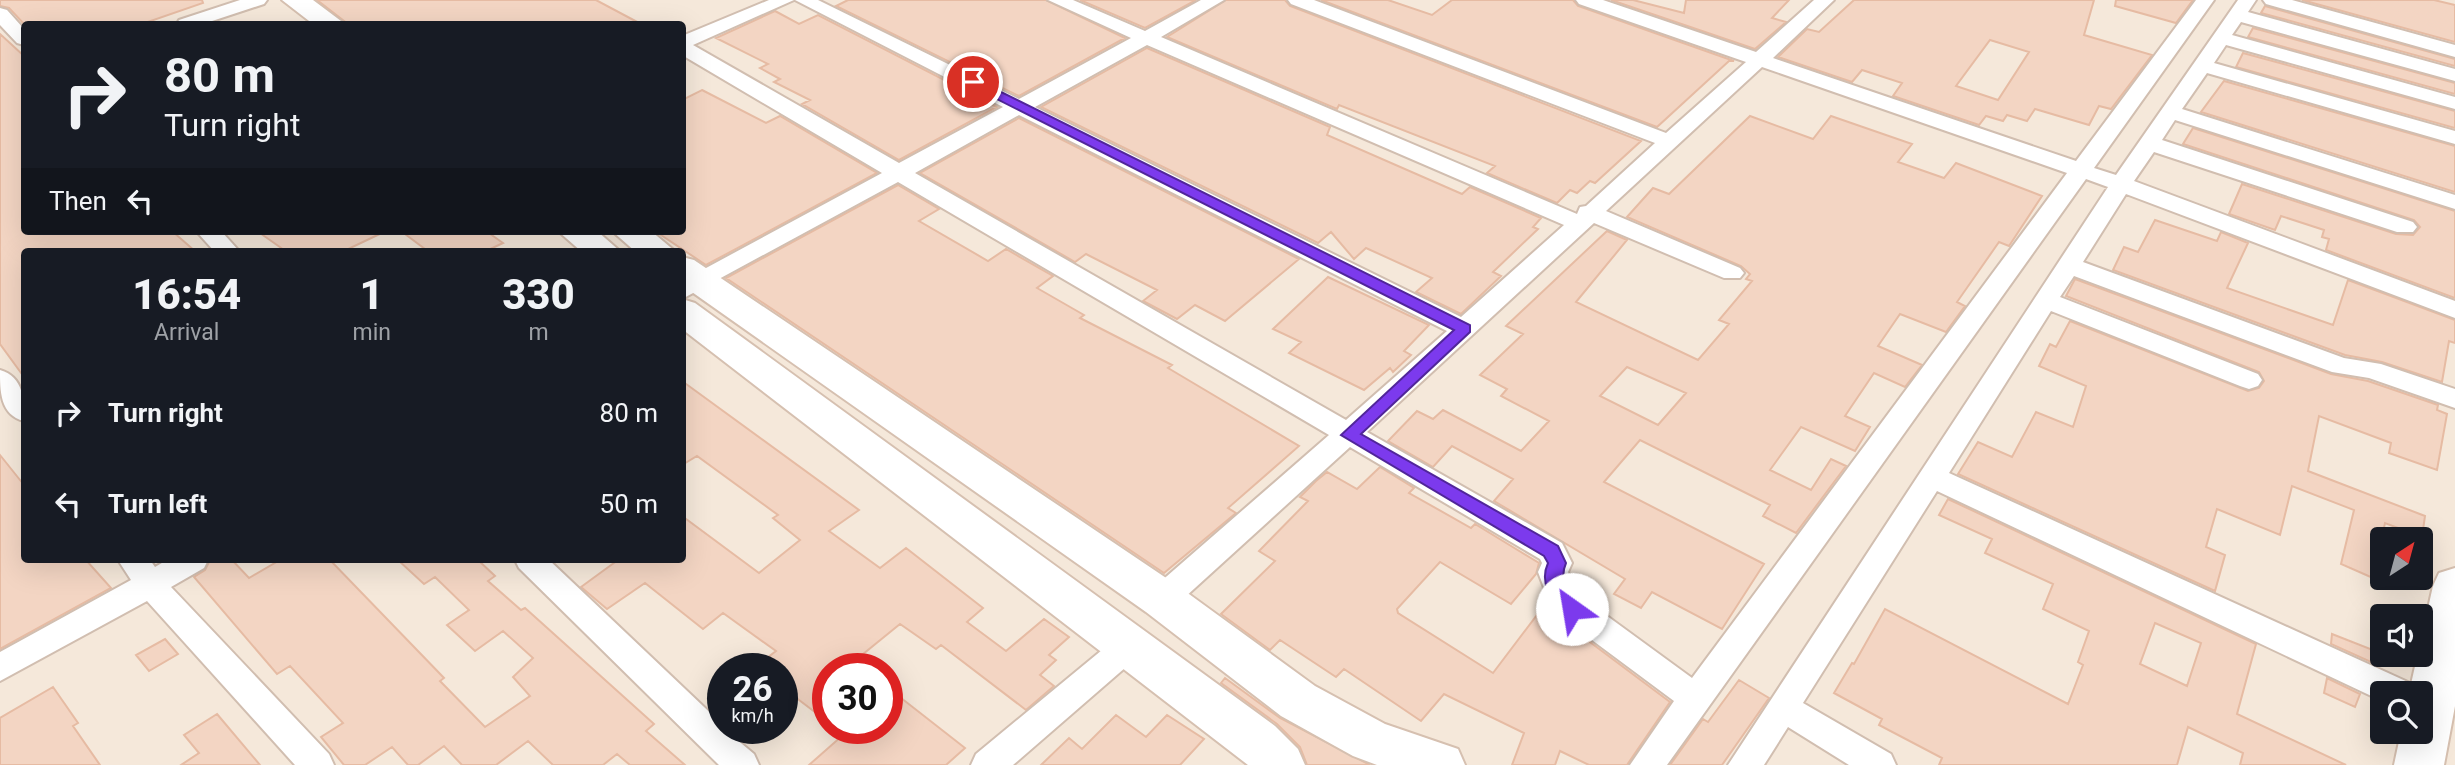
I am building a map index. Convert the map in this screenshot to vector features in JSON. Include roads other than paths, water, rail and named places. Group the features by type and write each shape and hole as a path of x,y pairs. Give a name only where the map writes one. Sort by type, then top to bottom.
{"main road":[{"path":"265,0 294,21"},
{"path":"295,0 326,21"},
{"path":"581,235 598,248"},
{"path":"635,235 653,248"},
{"path":"687,288 1162,599 1298,701 1370,741 1440,765"},
{"path":"687,288 1130,645 1258,741 1280,765"},
{"path":"2424,681 2452,611"},
{"path":"2418,744 2419,765"}],"street":[{"path":"195,21 258,0"},
{"path":"686,43 785,0"},
{"path":"804,0 1464,329"},
{"path":"1056,0 1145,40 1583,218 1732,273"},
{"path":"687,288 1215,0"},
{"path":"1297,0 1668,141"},
{"path":"1585,0 2121,184 2455,310"},
{"path":"1162,599 1350,435 1583,218 1825,0"},
{"path":"1647,765 2205,0"},
{"path":"2272,0 2455,51"},
{"path":"1745,765 2121,184 2242,8 2455,75"},
{"path":"0,14 21,36"},
{"path":"2221,38 2455,103"},
{"path":"686,47 897,174 1552,551 1557,563 1553,572 1563,603 1696,699"},
{"path":"2202,65 2455,138"},
{"path":"2170,113 2455,202"},
{"path":"2149,143 2405,227"},
{"path":"212,235 224,248"},
{"path":"2068,265 2341,366 2372,370 2455,399"},
{"path":"2045,300 2249,380"},
{"path":"0,379 21,408"},
{"path":"1932,477 2373,681"},
{"path":"0,668 141,572 180,563"},
{"path":"533,563 742,765"},
{"path":"141,572 317,765"},
{"path":"988,765 1130,645"},
{"path":"1784,708 1879,765"}]}
